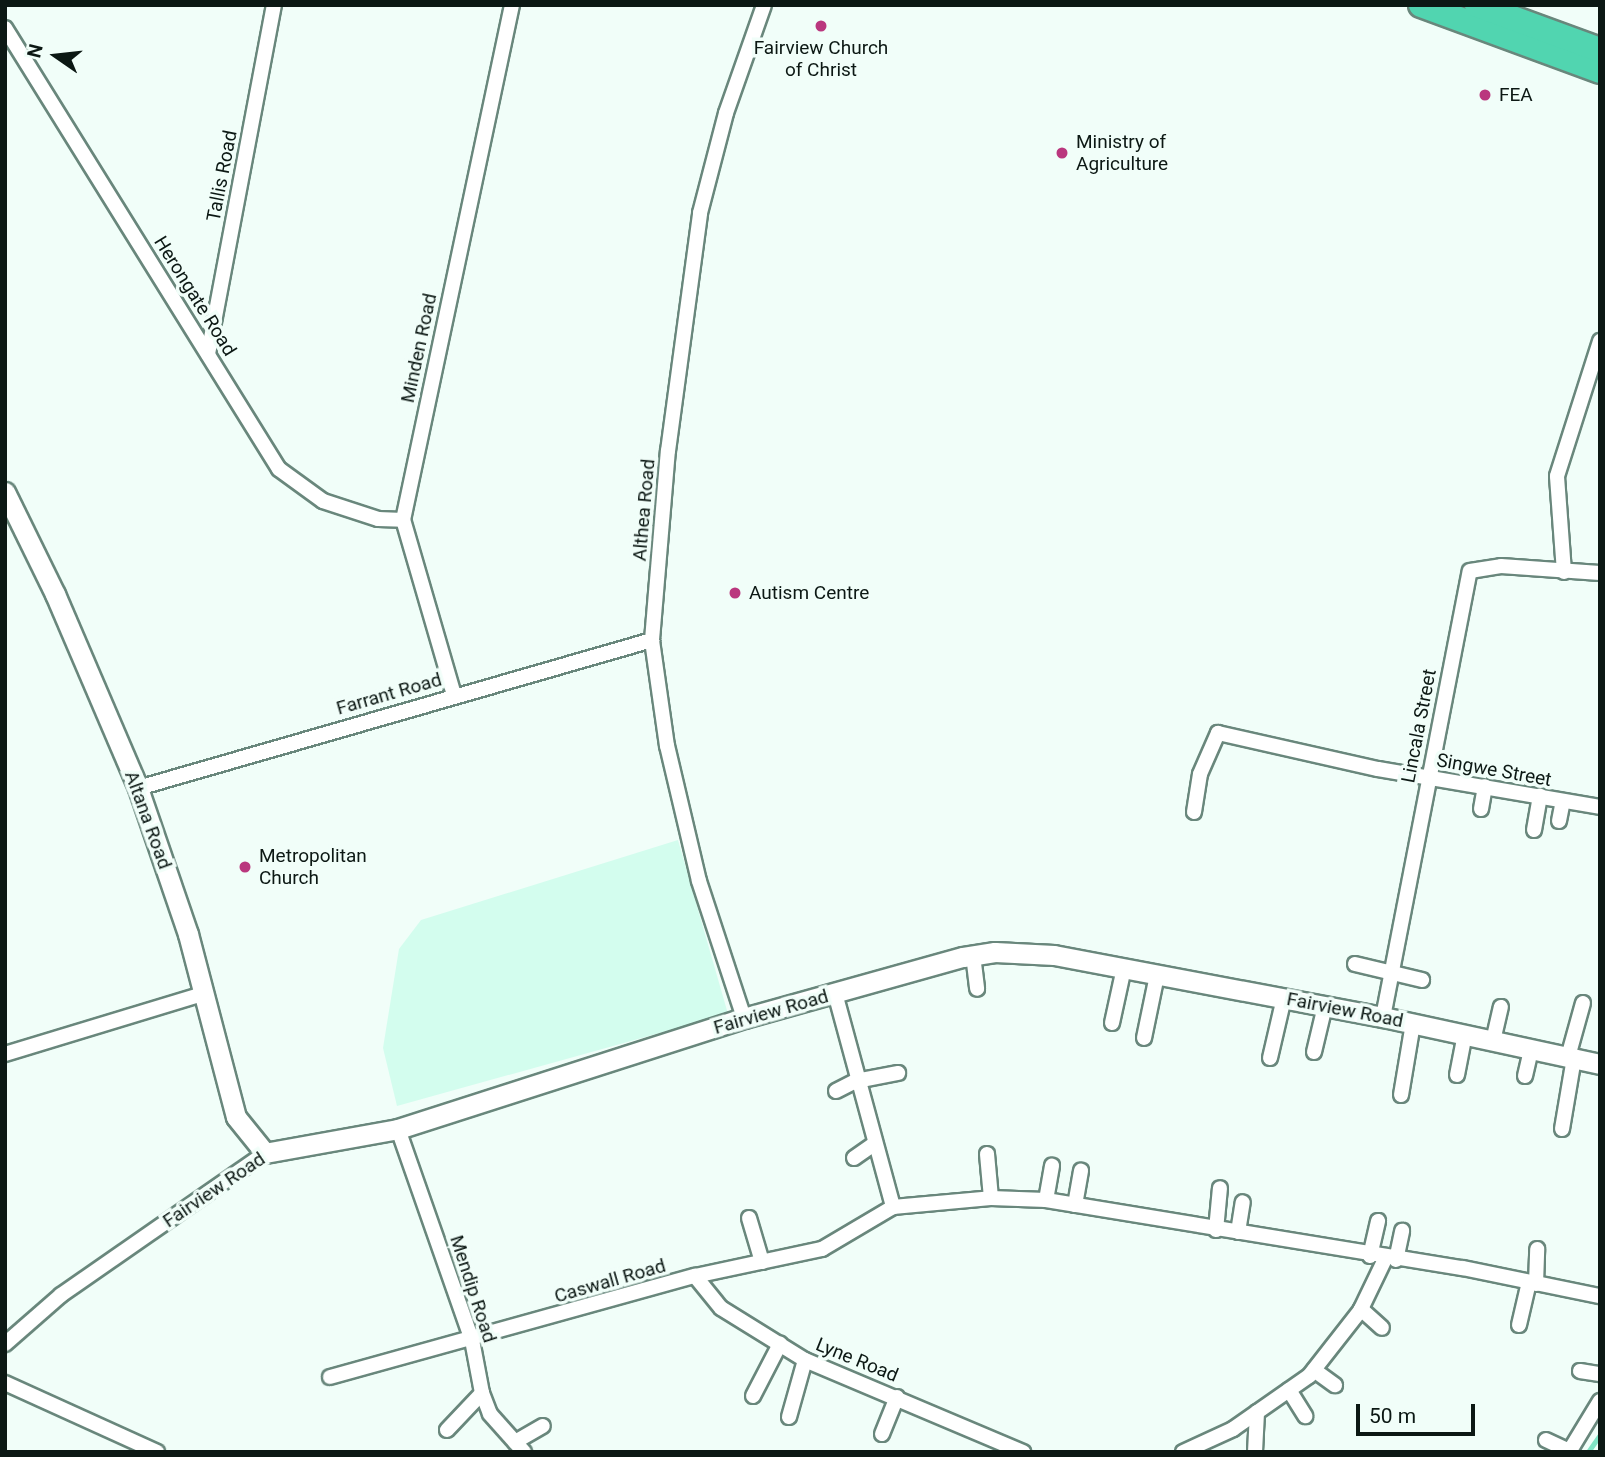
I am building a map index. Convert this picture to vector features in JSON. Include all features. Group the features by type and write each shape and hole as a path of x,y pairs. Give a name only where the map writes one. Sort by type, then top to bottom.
{"highway":[{"path":"1421,5 1600,71"},
{"path":"1477,5 1600,50"}],"main road":[{"name":"Altana Road","path":"5,492 55,594 138,788 188,934 236,1117 265,1153"},
{"name":"Fairview Road","path":"265,1153 398,1129 744,1018 973,955 1054,955 1383,1017 1600,1064"}],"street":[{"name":"Tallis Road","path":"208,354 274,5"},
{"name":"Minden Road","path":"454,695 403,520 512,5"},
{"name":"Althea Road","path":"744,1018 699,881 667,746 652,640 668,451 700,213 726,113 764,5"},
{"name":"Herongate Road","path":"5,27 279,469 323,501 378,519 403,520"},
{"path":"1564,572 1557,476 1600,341"},
{"name":"Lincala Street","path":"1383,1017 1470,571 1502,566 1564,572 1600,572"},
{"name":"Farrant Road","path":"138,788 652,640"},
{"name":"Singwe Street","path":"1194,812 1204,763 1218,733 1430,778 1600,807"},
{"path":"1481,809 1485,786"},
{"path":"1534,830 1540,796"},
{"path":"1559,821 1563,801"},
{"path":"973,955 977,989"},
{"path":"1354,964 1422,980"},
{"path":"1112,1023 1124,968"},
{"path":"1144,1038 1157,975"},
{"path":"835,993 856,1081 893,1207 991,1198 1046,1200 1600,1296"},
{"path":"5,1054 202,994"},
{"path":"1270,1058 1284,998"},
{"path":"1562,1129 1571,1058 1583,1003"},
{"path":"1314,1052 1325,1006"},
{"path":"1493,1041 1501,1007"},
{"path":"1401,1096 1413,1023"},
{"path":"1457,1075 1465,1034"},
{"path":"1525,1076 1531,1049"},
{"path":"836,1091 856,1081 898,1073"},
{"name":"Mendip Road","path":"398,1129 472,1340 482,1393 490,1414 520,1447"},
{"path":"854,1158 874,1144"},
{"name":"Fairview Road","path":"5,1344 61,1295 265,1153"},
{"path":"987,1154 991,1198"},
{"path":"1046,1200 1052,1166"},
{"path":"1075,1205 1082,1171"},
{"path":"1216,1230 1220,1188"},
{"path":"1238,1232 1242,1202"},
{"name":"Caswall Road","path":"330,1377 472,1340 695,1276 822,1249 893,1207"},
{"path":"749,1218 762,1262"},
{"path":"1378,1221 1384,1258"},
{"path":"1189,1451 1258,1412 1314,1370 1361,1309 1384,1258 1402,1231"},
{"path":"1519,1325 1532,1283 1537,1249"},
{"name":"Lyne Road","path":"695,1276 721,1308 805,1360 897,1397 1003,1449 1023,1452"},
{"path":"1361,1309 1382,1328"},
{"path":"753,1396 780,1344"},
{"path":"789,1417 805,1360"},
{"path":"1314,1370 1335,1385"},
{"path":"1580,1371 1600,1374"},
{"path":"5,1383 157,1452"},
{"path":"1289,1390 1305,1416"},
{"path":"447,1430 482,1393"},
{"path":"882,1434 897,1397"},
{"path":"1545,1440 1569,1451 1597,1410"},
{"path":"1255,1452 1258,1412"},
{"path":"520,1447 543,1426"}],"shaded area":[{"path":"678,840 728,1014 397,1106 383,1048 399,949 421,920"}],"waterway":[{"path":"1588,1452 1600,1435"}],"place":[{"name":"Fairview Church of Christ","path":"821,26"},
{"name":"FEA","path":"1485,95"},
{"name":"Ministry of Agriculture","path":"1062,153"},
{"name":"Autism Centre","path":"735,593"},
{"name":"Metropolitan Church","path":"245,867"}]}
